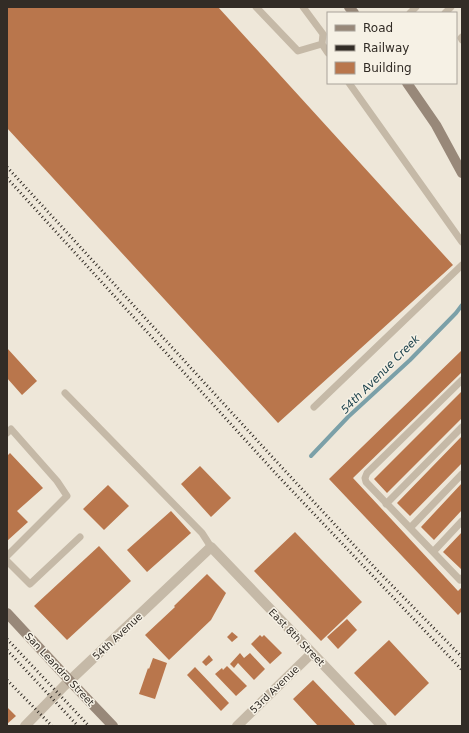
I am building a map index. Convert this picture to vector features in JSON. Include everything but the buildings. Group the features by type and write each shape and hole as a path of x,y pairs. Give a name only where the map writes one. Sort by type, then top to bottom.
{"main road":[{"path":"408,84 436,125 462,173"},
{"name":"San Leandro Street","path":"7,612 113,726"}],"street":[{"name":"East 8th Street","path":"211,547 382,726"},
{"name":"54th Avenue","path":"25,726 70,681 211,547"},
{"name":"53rd Avenue","path":"237,726 312,653"}],"lane":[{"path":"256,7 298,51 322,44"},
{"path":"303,7 323,34 322,44 327,52"},
{"path":"350,84 462,242"},
{"path":"314,407 462,265"},
{"path":"461,579 386,504 366,482 365,478 367,473 462,380"},
{"path":"64,393 202,533 211,547"},
{"path":"386,504 462,427"},
{"path":"7,433 11,429 57,481 67,496 7,556"},
{"path":"410,528 462,474"},
{"path":"433,552 462,521"},
{"path":"7,561 30,584 80,537"}],"waterway":[{"name":"54th Avenue Creek","path":"311,456 348,417 410,360 462,305"}],"railway":[{"path":"7,167 376,569 462,657"},
{"path":"7,178 279,477 462,670"},
{"path":"7,639 89,726"},
{"path":"7,650 78,726"},
{"path":"7,680 52,726"}]}
